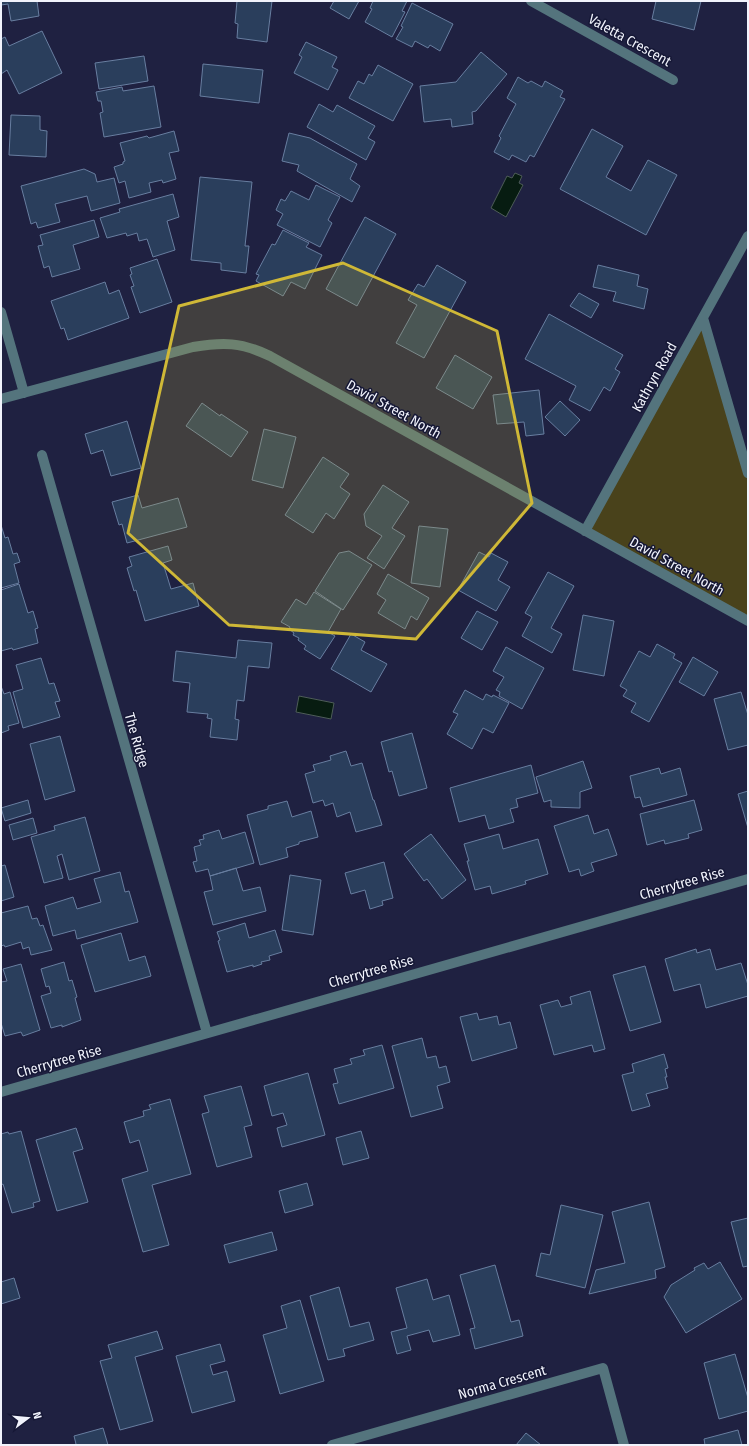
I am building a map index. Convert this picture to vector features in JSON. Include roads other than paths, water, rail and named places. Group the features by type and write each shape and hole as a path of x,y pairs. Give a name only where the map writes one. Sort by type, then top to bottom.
{"street":[{"name":"Valetta Crescent","path":"531,1 673,80"},
{"name":"Kathryn Road","path":"585,531 748,236"},
{"path":"1,312 24,393"},
{"path":"703,318 748,473"},
{"name":"David Street North","path":"1,399 193,347 217,344 243,345 270,356 748,621"},
{"name":"The Ridge","path":"42,455 207,1033"},
{"name":"Cherrytree Rise","path":"1,1092 748,879"},
{"name":"Norma Crescent","path":"332,1445 603,1368 624,1445"}]}
